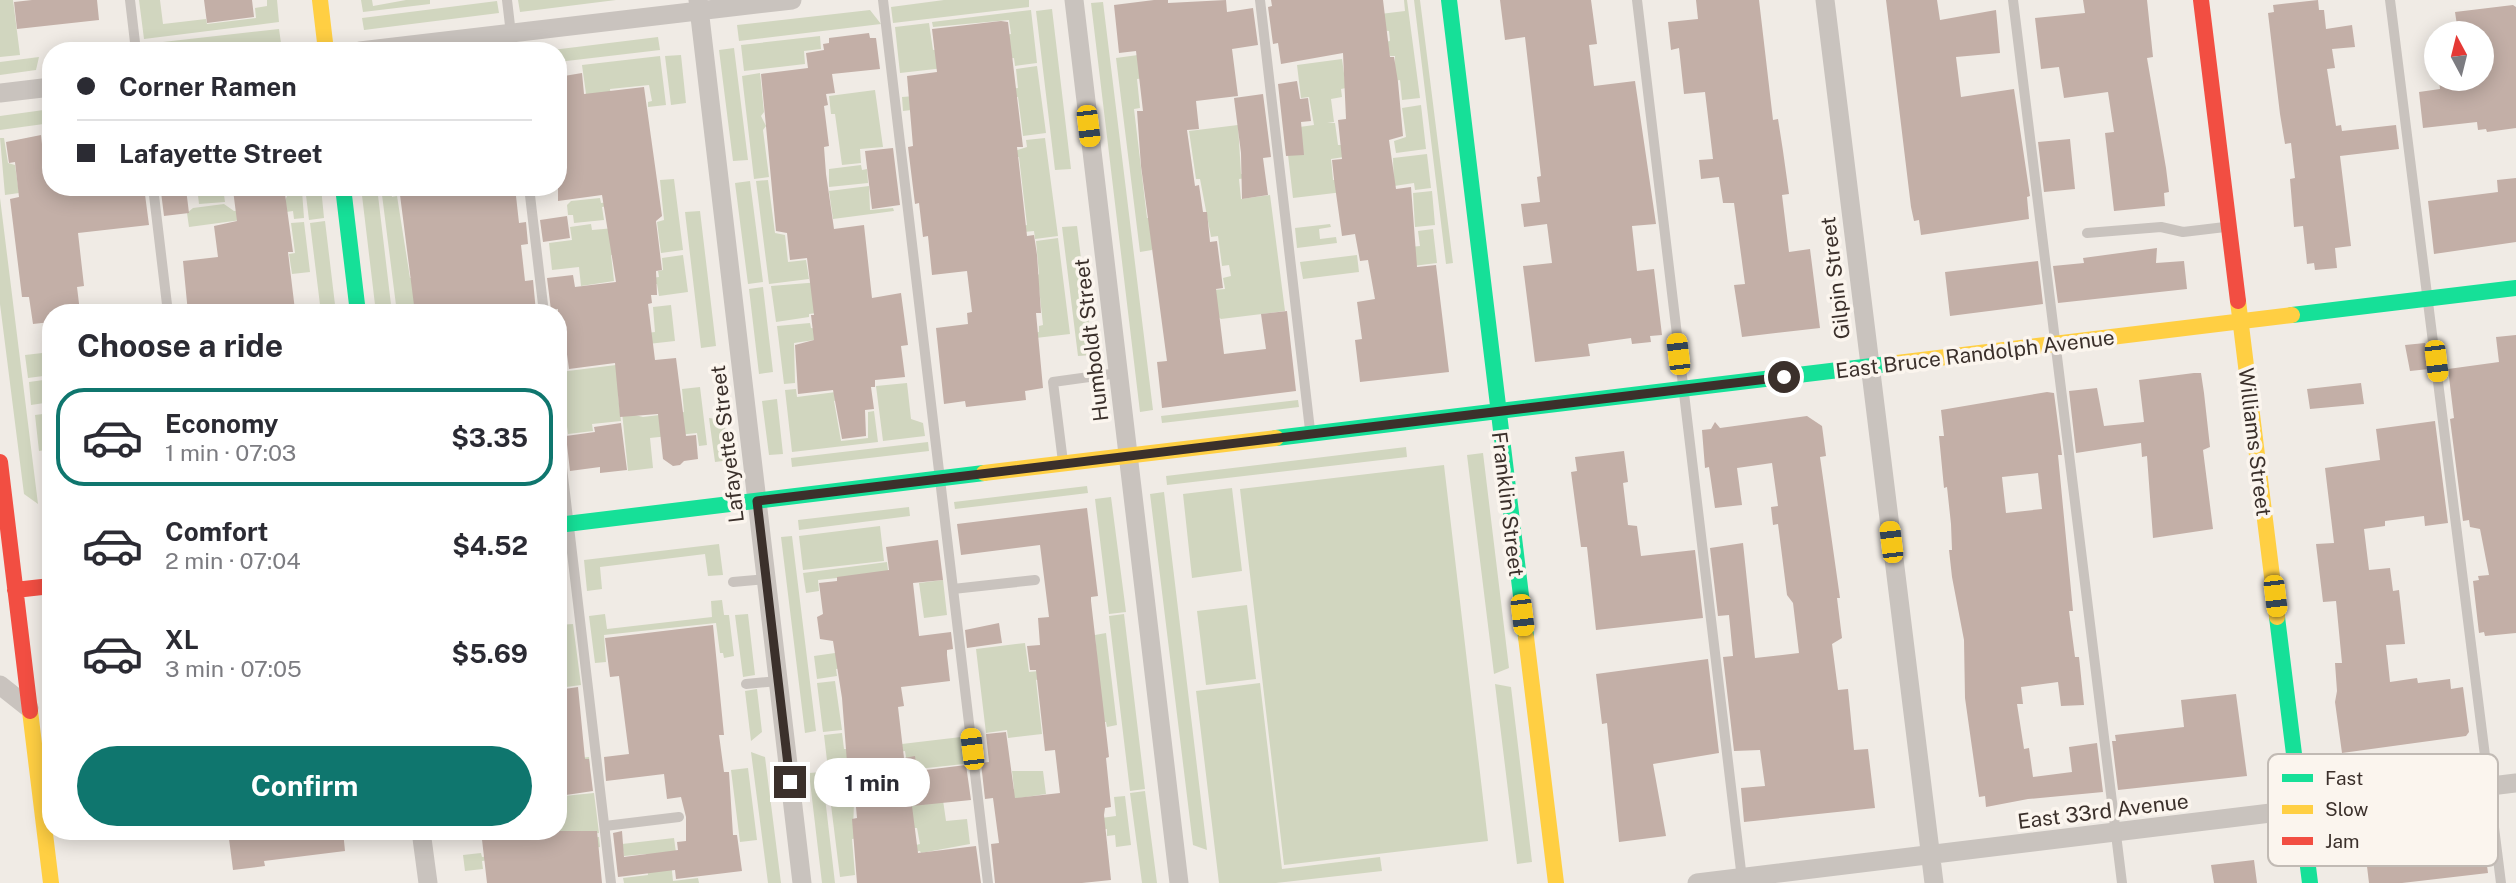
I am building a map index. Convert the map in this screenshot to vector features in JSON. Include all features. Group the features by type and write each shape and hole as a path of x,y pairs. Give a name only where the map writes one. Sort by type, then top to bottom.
{"street":[{"path":"320,0 326,42"},
{"path":"512,42 699,5 792,0"},
{"name":"Humboldt Street","path":"1074,0 1179,883"},
{"name":"Franklin Street","path":"1449,0 1556,883"},
{"name":"Gilpin Street","path":"1825,0 1934,883"},
{"name":"Williams Street","path":"2201,0 2294,754"},
{"name":"Lafayette Street","path":"699,5 802,883"},
{"path":"0,93 42,89"},
{"path":"344,196 357,304"},
{"name":"East Bruce Randolph Avenue","path":"567,524 2516,288"},
{"path":"0,464 4,533 15,590 42,811"},
{"path":"15,590 42,587"},
{"path":"0,685 29,708"},
{"name":"East 33rd Avenue","path":"2498,785 2516,783"},
{"name":"East 33rd Avenue","path":"1697,883 1742,880 2268,813"},
{"path":"35,883 50,874 46,840"},
{"path":"422,840 428,883"}],"lane":[{"path":"130,0 135,42"},
{"path":"507,0 512,42"},
{"path":"883,0 988,883"},
{"path":"1259,0 1311,434"},
{"path":"1637,0 1742,880"},
{"path":"2013,0 2122,883"},
{"path":"2390,0 2485,754"},
{"path":"154,196 167,304"},
{"path":"530,196 543,304"},
{"path":"2087,233 2161,227 2183,232 2229,226"},
{"path":"1063,464 1053,382 1118,373"},
{"path":"567,546 611,883"},
{"path":"733,582 766,579"},
{"path":"953,589 1035,580"},
{"path":"746,684 778,681"},
{"path":"605,826 679,817"},
{"path":"2498,859 2501,883"}],"green space":[{"path":"0,0 13,0 20,55 0,57"},
{"path":"139,0 160,0 163,24 206,19 207,24 256,18 255,8 267,6 267,0 277,0 279,22 144,39"},
{"path":"361,0 372,0 373,6 406,0 430,0 430,4 363,12"},
{"path":"518,0 616,0 520,12"},
{"path":"944,0 1029,0 1029,7 893,23 891,7"},
{"path":"1404,0 1407,0 1420,98 1402,100 1400,80 1394,81 1395,56 1390,56 1385,42 1390,41 1389,31 1298,24 1405,11"},
{"path":"1414,0 1420,0 1453,263 1446,264"},
{"path":"497,1 499,13 364,30 362,18"},
{"path":"1103,2 1153,410 1140,412 1091,3"},
{"path":"1052,9 1071,169 1055,170 1036,11"},
{"path":"870,10 881,24 739,41 737,25"},
{"path":"1031,10 1037,63 1015,66 1014,58 978,62 1005,35 1011,34 1009,20 933,27 932,22"},
{"path":"929,23 933,50 958,47 944,68 900,73 895,27"},
{"path":"279,29 281,42 163,42"},
{"path":"820,36 821,49 804,51 805,64 744,71 741,45"},
{"path":"658,37 660,50 567,61 567,48"},
{"path":"734,48 748,160 733,161 719,50"},
{"path":"1160,52 1163,76 1137,79 1140,108 1134,109 1147,218 1153,218 1152,250 1140,252 1116,58"},
{"path":"681,55 686,103 671,105 665,56"},
{"path":"660,56 666,105 648,107 648,102 652,101 649,85 610,89 611,98 587,101 582,65"},
{"path":"39,57 36,70 0,75 0,62"},
{"path":"1342,59 1346,88 1341,89 1342,97 1331,99 1334,122 1327,123 1335,123 1338,145 1342,145 1344,157 1331,159 1333,180 1355,178 1393,186 1293,198 1285,129 1314,125 1309,97 1301,98 1297,65"},
{"path":"1037,66 1046,133 1023,136 1018,97 903,111 902,97 1018,88 1016,69"},
{"path":"760,73 764,112 761,116 766,126 763,130 769,177 754,179 742,76"},
{"path":"875,90 883,147 860,149 861,163 842,165 835,114 831,114 829,96"},
{"path":"1421,105 1426,149 1396,153 1394,141 1406,137 1402,108"},
{"path":"42,110 42,124 0,130 0,116"},
{"path":"1238,125 1241,174 1264,172 1264,176 1239,179 1241,199 1270,195 1285,311 1221,319 1217,316 1214,290 1225,289 1223,278 1231,276 1229,265 1222,266 1218,236 1211,237 1200,179 1196,179 1189,131"},
{"path":"0,138 4,138 8,163 15,165 19,193 5,195"},
{"path":"1045,138 1058,236 1035,239 1034,231 1024,232 1023,226 1027,225 1019,157 1014,157 1014,151 1027,147 1026,140"},
{"path":"1427,154 1431,188 1415,190 1414,183 1394,186 1393,158"},
{"path":"861,165 862,170 867,169 868,183 829,187 829,169"},
{"path":"674,179 683,250 661,253 657,222 664,220 660,180"},
{"path":"768,180 775,233 785,235 788,262 806,260 809,279 769,284 756,181"},
{"path":"750,181 763,282 748,284 735,183"},
{"path":"869,186 870,210 893,208 894,211 833,219 829,191"},
{"path":"1432,191 1435,225 1415,227 1413,193"},
{"path":"198,196 224,196 225,202 199,204"},
{"path":"287,196 302,196 304,218 294,219 293,211 279,213"},
{"path":"306,196 322,196 324,218 309,220"},
{"path":"362,196 378,196 391,304 375,304"},
{"path":"382,196 397,196 410,278 415,278 419,304 396,304"},
{"path":"0,198 38,504 24,494 0,304"},
{"path":"600,198 601,203 609,202 609,206 602,207 604,220 574,223 573,215 568,215 567,205 571,201"},
{"path":"224,204 234,211 277,206 278,215 189,227 187,213 193,208"},
{"path":"700,211 716,346 701,348 685,212"},
{"path":"325,221 335,304 320,304 310,223"},
{"path":"304,222 310,272 292,274 289,254 295,253 291,223"},
{"path":"591,224 592,230 615,228 658,250 611,255 614,281 581,286 579,267 552,270 549,243 572,240 570,227"},
{"path":"1330,224 1331,227 1319,229 1320,239 1336,237 1337,243 1297,248 1295,228"},
{"path":"1077,226 1093,355 1078,356 1062,227"},
{"path":"1433,229 1437,263 1381,270 1381,250 1420,246 1418,231"},
{"path":"1058,238 1070,334 1027,339 1026,334 1039,332 1039,326 1043,325 1039,288 1033,280 1039,274 1036,241"},
{"path":"683,255 688,292 659,296 657,284 652,284 651,278 659,277 658,271 663,270 662,258"},
{"path":"1357,255 1359,272 1303,279 1300,262"},
{"path":"857,279 816,313 809,314 809,317 776,322 771,286"},
{"path":"763,287 773,372 759,374 749,289"},
{"path":"671,305 675,341 621,347 620,336 655,332 653,307"},
{"path":"810,323 811,328 855,334 794,343 795,383 784,384 777,326"},
{"path":"42,353 42,376 28,378 25,355"},
{"path":"624,364 640,392 618,395 621,421 592,424 593,431 568,434 567,371"},
{"path":"42,380 42,403 31,405 29,382"},
{"path":"907,383 911,419 923,423 925,436 883,441 876,386"},
{"path":"700,387 707,445 699,446 697,433 650,438 653,468 628,471 622,412 643,417 684,412 682,389"},
{"path":"796,389 797,397 836,392 837,400 834,401 841,441 868,438 868,412 874,411 878,442 792,452 785,390"},
{"path":"777,399 783,454 769,455 762,401"},
{"path":"1298,400 1299,407 1162,423 1161,416"},
{"path":"42,414 42,450 39,451 35,415"},
{"path":"709,418 724,420 730,460 715,462"},
{"path":"928,442 929,451 792,467 791,458"},
{"path":"1406,447 1407,457 1167,485 1166,476"},
{"path":"1483,453 1509,668 1494,674 1467,455"},
{"path":"1444,465 1488,841 1284,865 1240,489"},
{"path":"1087,486 1088,493 955,509 954,502"},
{"path":"1232,488 1242,571 1192,578 1183,494"},
{"path":"1164,492 1207,850 1193,845 1150,494"},
{"path":"1111,497 1126,612 1109,614 1095,499"},
{"path":"909,507 910,516 799,530 798,520"},
{"path":"880,526 884,561 803,570 799,536"},
{"path":"792,536 816,731 805,733 781,537"},
{"path":"719,544 723,575 708,576 705,554 600,567 602,589 587,591 584,560"},
{"path":"887,562 892,602 874,574 818,580 819,591 806,593 803,573"},
{"path":"943,580 947,615 924,618 919,583"},
{"path":"722,600 724,615 729,615 734,656 724,658 723,653 720,653 716,623 604,635 606,662 595,663 589,616 605,614 607,629 712,617 711,601"},
{"path":"1247,605 1256,679 1206,685 1197,611"},
{"path":"748,614 755,675 743,677 735,615"},
{"path":"1124,614 1145,789 1130,791 1109,616"},
{"path":"567,624 573,624 581,685 567,687"},
{"path":"1106,633 1117,725 1107,727 1106,722 1102,722 1095,635"},
{"path":"1025,643 1029,672 1038,671 1039,679 1036,680 1042,734 1008,738 1007,730 986,733 976,649"},
{"path":"835,653 843,668 836,669 837,676 817,679 814,656"},
{"path":"835,681 842,730 823,732 817,683"},
{"path":"1260,683 1282,869 1380,857 1382,871 1276,883 1219,883 1196,691"},
{"path":"1495,684 1511,687 1532,862 1517,864"},
{"path":"757,689 762,732 751,741 745,691"},
{"path":"842,733 844,749 849,749 850,760 845,761 845,767 828,769 824,735"},
{"path":"961,737 964,764 908,770 905,751 852,758 851,750"},
{"path":"751,752 765,757 781,883 768,883"},
{"path":"589,757 590,766 567,769 567,759"},
{"path":"748,768 757,840 740,842 731,770"},
{"path":"842,771 843,778 851,777 853,790 872,788 904,796 854,802 853,830 860,838 852,839 855,875 840,877 827,773"},
{"path":"1012,771 1043,771 1046,794 994,802 993,792 1014,789"},
{"path":"822,772 835,883 822,883 809,773"},
{"path":"909,790 942,793 946,821 967,819 970,844 921,853 913,852 912,846 920,844 917,828 911,828"},
{"path":"1145,791 1157,883 1142,883 1130,793"},
{"path":"594,793 599,833 567,837 567,796"},
{"path":"1125,796 1131,845 1116,847 1115,835 1107,836 1107,829 1088,831 1094,819 1116,816 1114,797"},
{"path":"599,837 600,847 482,861 483,869 465,871 463,855 481,853 482,857 555,848 555,842"},
{"path":"674,838 677,860 671,861 673,881 698,878 699,883 624,883 623,878 648,875 646,854 624,856 622,844"}],"building":[{"path":"97,0 99,20 17,29 14,2"},
{"path":"204,0 252,0 254,17 207,23"},
{"path":"1168,0 1168,3 1226,0 1227,12 1253,8 1258,45 1232,49 1238,96 1196,101 1199,129 1187,130 1195,186 1199,185 1203,212 1207,212 1210,242 1217,241 1223,288 1216,289 1224,354 1266,349 1261,314 1287,311 1296,391 1162,408 1157,362 1167,361 1141,166 1137,111 1143,111 1136,51 1119,53 1114,5"},
{"path":"1271,0 1383,0 1390,57 1394,57 1398,82 1403,136 1389,140 1396,189 1411,187 1417,267 1436,265 1449,372 1360,382 1355,340 1362,339 1357,302 1375,299 1368,260 1360,261 1355,234 1342,236 1334,179 1332,160 1342,159 1338,120 1346,119 1343,53 1281,64 1278,43 1273,44 1268,7 1272,6"},
{"path":"1500,0 1591,0 1597,44 1589,45 1594,86 1635,81 1656,224 1632,226 1637,271 1654,269 1662,335 1650,336 1651,342 1632,344 1631,338 1588,344 1590,356 1535,362 1523,266 1552,263 1547,224 1524,227 1521,204 1540,202 1537,177 1541,176 1525,37 1505,40"},
{"path":"1696,0 1759,0 1773,120 1778,119 1789,194 1782,195 1789,252 1810,249 1820,328 1742,337 1734,285 1745,284 1734,203 1723,203 1719,177 1701,179 1699,160 1713,159 1705,92 1684,94 1679,48 1671,50 1668,22 1698,19"},
{"path":"1886,0 1937,0 1940,20 1996,10 2000,53 1956,57 1961,97 2014,89 2030,196 2027,197 2029,219 1921,235 1919,220 1914,221 1911,207"},
{"path":"2083,0 2147,0 2153,57 2147,58 2169,192 2164,193 2165,206 2114,211 2105,133 2114,132 2108,92 2064,98 2059,67 2041,69 2035,18 2085,13"},
{"path":"2318,0 2319,10 2324,10 2326,29 2352,25 2355,47 2332,49 2335,68 2327,69 2336,126 2341,125 2342,131 2396,125 2399,149 2340,156 2351,246 2335,248 2337,268 2315,270 2314,263 2307,264 2303,226 2294,227 2290,179 2295,178 2291,143 2285,144 2268,13 2274,12 2273,5"},
{"path":"2513,5 2516,7 2516,128 2487,132 2486,129 2478,130 2477,122 2423,128 2419,92 2494,91 2494,21 2456,21 2455,12"},
{"path":"1008,22 1023,147 1017,147 1027,236 1034,235 1037,255 1041,313 1036,313 1043,388 1025,391 1026,400 966,407 965,401 944,404 936,328 968,324 967,313 972,312 967,271 932,275 928,236 923,237 919,203 915,204 908,147 913,146 907,76 937,72 932,29"},
{"path":"869,33 870,38 876,38 880,69 832,74 835,93 826,94 828,105 824,106 829,146 824,147 826,174 834,229 864,225 872,298 901,293 908,345 901,346 905,377 875,380 875,387 871,387 874,409 865,410 866,436 842,439 833,390 798,394 795,345 814,340 811,315 814,315 807,258 790,260 787,233 776,231 761,74 808,68 806,53 824,50 823,44 829,43 829,38"},
{"path":"582,73 584,94 644,87 662,216 656,221 662,270 656,271 657,295 651,295 652,303 648,304 655,360 676,358 686,436 696,435 698,459 684,461 680,465 673,466 663,459 658,414 620,417 615,363 569,369 567,304 550,304 547,278 573,275 575,287 616,282 602,195 558,201 558,196 567,196 567,76"},
{"path":"1297,81 1300,99 1308,98 1311,121 1301,122 1304,155 1286,156 1278,84"},
{"path":"1263,94 1271,157 1263,158 1268,195 1242,199 1241,153 1234,98"},
{"path":"41,135 42,196 145,196 149,225 78,233 84,286 77,287 79,304 42,304 42,323 33,324 29,297 22,297 10,199 19,197 15,162 9,163 6,142"},
{"path":"2070,139 2075,189 2044,192 2038,142"},
{"path":"893,148 900,205 872,209 865,151"},
{"path":"2516,178 2516,242 2434,254 2428,201 2498,192 2497,180"},
{"path":"162,196 187,196 189,213 164,216"},
{"path":"234,196 285,196 293,252 288,252 294,304 187,304 183,261 218,257 214,226 237,221"},
{"path":"400,196 516,196 519,223 526,222 528,244 521,245 525,281 533,280 535,304 414,304"},
{"path":"567,216 570,238 543,242 540,220"},
{"path":"2157,248 2156,263 2184,261 2187,289 2058,303 2053,266 2084,263 2083,258"},
{"path":"2038,261 2043,304 1950,316 1945,272"},
{"path":"2516,335 2516,633 2485,636 2484,632 2479,633 2473,581 2479,580 2478,576 2489,575 2480,529 2470,527 2469,520 2463,521 2450,419 2454,418 2448,369 2499,362 2496,337"},
{"path":"2425,343 2429,369 2410,371 2405,345"},
{"path":"2201,373 2204,393 2210,447 2203,450 2213,529 2153,538 2147,456 2142,457 2141,443 2076,453 2069,391 2097,388 2104,426 2144,422 2139,380"},
{"path":"2361,383 2364,404 2310,409 2307,389"},
{"path":"2054,393 2062,455 2058,455 2073,611 2069,611 2075,657 2079,657 2084,705 2061,706 2058,682 2021,687 2023,704 2017,704 2024,749 2029,748 2033,777 2072,772 2069,747 2097,743 2103,792 2028,799 1986,807 1985,796 1979,797 1965,698 1964,640 1949,550 1952,550 1951,524 1939,436 1944,436 1941,410","holes":["2038,473 2042,509 2006,513 2002,477"]},
{"path":"1807,416 1822,426 1826,456 1820,457 1840,598 1837,598 1842,638 1832,644 1838,690 1848,689 1854,750 1868,749 1875,808 1744,822 1741,788 1765,786 1760,750 1734,751 1723,657 1733,656 1729,615 1718,616 1710,548 1743,543 1755,658 1799,653 1793,603 1787,595 1778,524 1773,525 1771,507 1778,506 1772,463 1737,468 1742,505 1715,508 1709,467 1705,468 1702,430 1711,429 1715,422 1720,428"},
{"path":"2435,421 2448,523 2425,526 2424,516 2385,521 2385,526 2364,529 2369,570 2390,568 2393,591 2399,590 2405,644 2386,645 2390,682 2417,678 2418,683 2450,679 2451,689 2463,687 2469,732 2466,736 2342,753 2335,702 2335,663 2342,663 2336,601 2323,602 2316,544 2334,543 2325,468 2380,460 2376,429"},
{"path":"621,423 627,470 600,473 600,467 570,471 567,436 595,432 594,427"},
{"path":"1624,451 1628,482 1623,483 1628,525 1637,526 1641,556 1695,550 1703,618 1596,630 1587,547 1581,547 1571,472 1577,471 1575,457"},
{"path":"1087,508 1098,596 1091,597 1091,601 1109,757 1106,758 1111,807 1105,808 1104,815 1111,880 1082,883 995,883 991,844 999,843 993,798 985,799 981,763 989,762 986,734 1006,732 1015,798 1060,793 1055,750 1045,751 1036,670 1030,670 1027,646 1040,645 1038,618 1049,617 1040,545 961,555 957,524"},
{"path":"938,540 943,580 913,583 919,636 951,632 953,649 947,650 950,681 901,687 904,706 898,707 904,758 915,756 917,771 966,765 971,800 912,806 918,853 976,846 981,883 857,883 852,819 857,818 853,775 848,775 842,698 833,641 820,639 817,617 823,614 819,583 837,581 837,577 889,570 886,547"},
{"path":"999,623 1002,643 967,648 965,630"},
{"path":"713,625 724,735 719,735 724,772 729,772 733,835 737,835 742,871 676,879 675,870 618,877 613,833 622,831 624,857 678,850 677,842 686,841 686,817 681,797 667,799 664,774 606,781 604,757 629,754 619,676 610,677 605,638"},
{"path":"1708,659 1719,753 1653,764 1666,836 1619,842 1607,723 1602,724 1596,674"},
{"path":"578,687 585,759 589,759 593,791 567,795 567,689"},
{"path":"2236,694 2247,776 2118,790 2112,741 2116,741 2115,735 2184,727 2181,700"},
{"path":"567,831 597,831 602,883 487,883 482,840 567,840"},
{"path":"229,840 344,840 345,851 264,861 265,866 233,870"},
{"path":"2254,860 2257,883 2214,883 2211,865"},
{"path":"2367,866 2487,866 2488,873 2402,883 2369,883"}],"traffic: fast":[{"path":"1449,0 1526,637"},
{"path":"344,196 357,304"},
{"path":"2292,315 2516,288"},
{"path":"1276,438 1897,363"},
{"path":"567,524 984,473"},
{"path":"2277,617 2294,754"},
{"path":"2308,866 2310,883"}],"traffic: slow":[{"path":"320,0 325,42"},
{"path":"2238,301 2277,617"},
{"path":"1897,363 2292,315"},
{"path":"984,473 1276,438"},
{"path":"1526,637 1556,883"},
{"path":"30,711 42,809"},
{"path":"46,840 51,883"}],"traffic: jam":[{"path":"2201,0 2238,301"},
{"path":"0,462 30,711"},
{"path":"15,590 42,587"}],"route":[{"path":"790,782 757,501 1784,377"}]}
